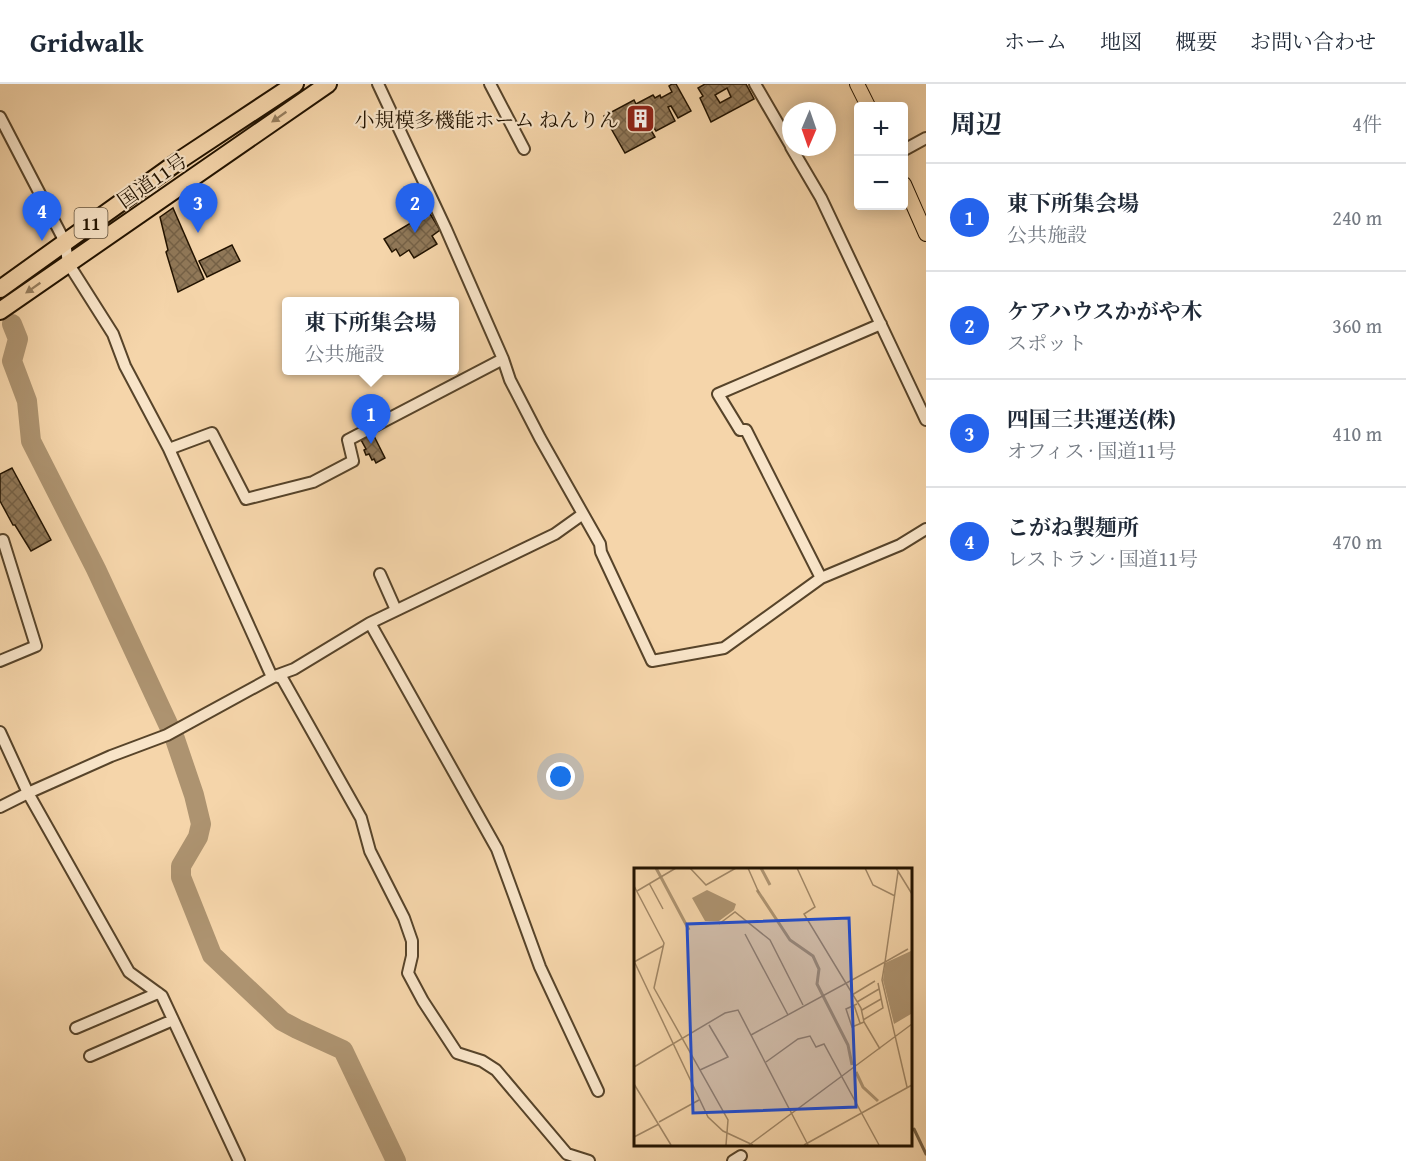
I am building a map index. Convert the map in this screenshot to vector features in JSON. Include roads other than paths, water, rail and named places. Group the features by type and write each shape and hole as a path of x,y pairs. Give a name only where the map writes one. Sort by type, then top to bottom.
{"highway":[{"name":"国道11号","path":"0,289 183,158 295,84"},
{"name":"国道11号","path":"0,311 328,84"}],"main road":[{"path":"857,84 866,102"},
{"path":"908,195 926,234"}],"street":[{"path":"378,84 446,230 503,359 510,380 600,544 601,552 652,661 724,648 821,578 900,545 926,529"},
{"path":"490,84 524,149"},
{"path":"755,84 782,131"},
{"path":"0,117 64,242 68,263 113,334 125,366 169,449 273,676"},
{"path":"908,147 926,138"},
{"path":"796,156 821,198 926,420"},
{"path":"821,578 746,430 740,430 718,394 881,324"},
{"path":"169,449 212,433 246,499 313,482 353,461 348,440 503,359"},
{"path":"0,807 111,756 171,732 273,676 294,669 370,623 555,534 583,514"},
{"path":"0,541 3,540 36,646 0,661"},
{"path":"380,574 396,610"},
{"path":"370,623 497,849 540,967 598,1091"},
{"path":"273,676 282,678 361,818 370,851 404,918 412,941 412,956 408,973 423,1001 457,1053 482,1061 496,1071 567,1154 589,1161"},
{"path":"0,732 28,793 129,972 162,996 239,1161"},
{"path":"76,1028 105,1012 158,993"},
{"path":"90,1056 173,1020"}],"waterway":[{"path":"12,324 18,339 12,361 27,401 31,441 96,569 175,739 194,795 201,824 198,837 181,866 181,877 212,955 282,1021 343,1050 396,1161"},
{"path":"914,1129 926,1154"}],"place":[{"name":"小規模多機能ホーム ねんりん","path":"640,119"},
{"name":"四国三共運送(株)","path":"198,233"},
{"name":"ケアハウスかがや木","path":"415,233"},
{"name":"こがね製麺所","path":"42,241"},
{"name":"東下所集会場","path":"371,444"}]}
